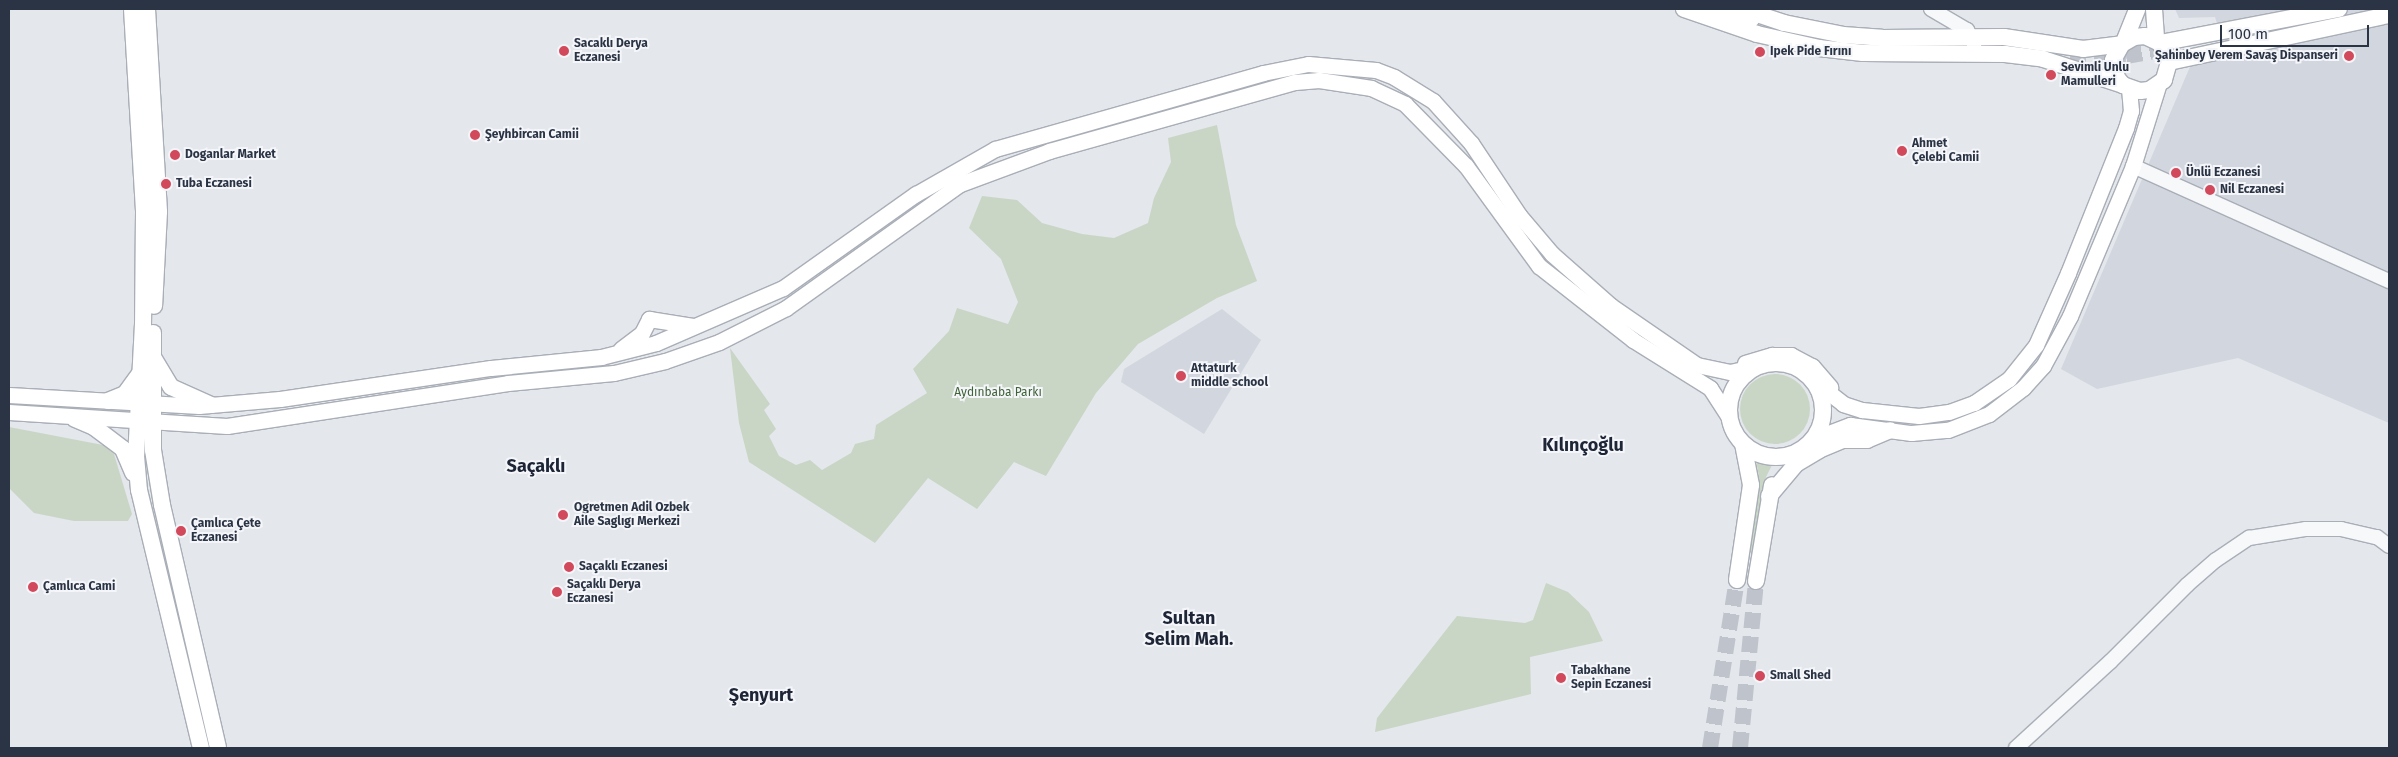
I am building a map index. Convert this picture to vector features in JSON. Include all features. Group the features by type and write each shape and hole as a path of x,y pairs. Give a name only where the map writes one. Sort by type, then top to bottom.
{"main road":[{"path":"132,9 144,213 140,373 146,402"},
{"path":"147,9 159,212 152,357 145,421 136,456 140,490 201,748"},
{"path":"1684,9 1757,34 1819,48 1863,53 1976,54 2043,59 2140,91 2158,86"},
{"path":"1718,9 1822,36"},
{"path":"1742,9 1784,23 1843,35 1882,38 2004,37 2084,49 2123,43 2139,36 2158,42 2339,9"},
{"path":"9,395 211,405 329,393 491,368 613,354 656,343 700,326 783,288 916,194 995,150 1286,67 1333,63 1376,70 1394,77 1433,101 1471,144 1518,215 1552,254 1611,306 1697,365 1730,372 1772,362 1788,364 1802,370 1843,404 1904,416 1934,415 1974,402 2021,368 2052,313 2112,166 2131,111 2126,87 2114,69 2114,60 2137,9"},
{"path":"1756,581 1769,496 1775,476 1787,456 1813,439 1850,425 1911,433 1948,430 1989,414 2031,380 2053,351 2070,316 2133,166 2158,86 2168,71 2169,62 2158,42 2154,9"},
{"path":"2186,45 2366,10 2389,10"},
{"path":"2169,62 2389,15"},
{"path":"9,412 76,419 227,426 508,384 614,373 665,361 719,342 786,308 960,184 1049,151 1295,82 1319,80 1371,88 1405,104 1466,166 1539,266 1633,340 1710,388 1729,417 1734,432 1743,444 1752,475 1737,580"},
{"path":"613,354 642,333 649,319 700,326"},
{"path":"1697,365 1731,366 1772,355 1791,356 1812,366 1843,404"},
{"path":"152,357 171,387 211,405"},
{"path":"1729,417 1729,401 1734,386 1744,374 1757,366"},
{"path":"108,401 125,394 140,373"},
{"path":"1813,439 1821,425 1823,409 1821,395 1814,381"},
{"path":"76,419 94,427 123,450 140,490"},
{"path":"145,421 162,505 218,748"},
{"path":"1769,496 1796,464 1820,450 1843,440 1867,440 1890,430"},
{"path":"1743,444 1764,455 1787,456"}],"street":[{"path":"1931,9 1972,37 1976,54"},
{"path":"2133,166 2389,282"},
{"path":"2016,748 2110,662 2187,585 2216,560 2249,538 2306,529 2340,529 2376,537 2389,546"}],"shaded area":[{"path":"2175,9 2389,9 2389,423 2238,358 2097,389 2061,369 2195,55 2226,53 2215,17 2179,18"},
{"name":"Attaturk middle school","path":"1222,309 1261,340 1204,434 1121,382 1124,369"}],"green space":[{"name":"Aydınbaba Parkı","path":"1217,125 1236,225 1257,281 1217,298 1138,344 1096,393 1046,476 1014,462 977,509 928,478 875,543 749,462 739,423 730,348 770,404 764,410 776,429 769,436 779,456 796,465 810,460 822,470 851,453 855,444 874,439 876,425 927,393 913,369 949,331 957,308 1008,324 1018,302 1001,259 969,228 982,196 1017,200 1042,223 1082,234 1114,238 1148,223 1154,198 1171,162 1168,138"},
{"path":"1782,374 1795,380 1804,389 1808,395 1810,409 1808,423 1800,434 1789,442 1768,444 1761,442 1750,434 1742,423 1740,402 1742,395 1750,384 1761,376"},
{"path":"9,427 103,445 114,454 132,514 128,521 74,521 34,513 9,488"},
{"path":"1756,460 1773,463 1766,477 1752,553 1748,552 1759,477"},
{"path":"1546,583 1568,592 1589,612 1603,641 1530,657 1531,694 1375,732 1377,718 1457,616 1525,623 1533,620"}],"tunnel":[{"path":"2070,54 2126,56 2177,47"},
{"path":"1710,748 1737,580"},
{"path":"1740,748 1756,581"}],"place":[{"name":"Sacaklı Derya Eczanesi","path":"564,51"},
{"name":"Ipek Pide Fırını","path":"1760,52"},
{"name":"Şahinbey Verem Savaş Dispanseri","path":"2349,56"},
{"name":"Sevimli Unlu Mamulleri","path":"2051,75"},
{"name":"Şeyhbircan Camii","path":"475,135"},
{"name":"Ahmet Çelebi Camii","path":"1902,151"},
{"name":"Doganlar Market","path":"175,155"},
{"name":"Ünlü Eczanesi","path":"2176,173"},
{"name":"Tuba Eczanesi","path":"166,184"},
{"name":"Nil Eczanesi","path":"2210,190"},
{"name":"Attaturk middle school","path":"1181,376"},
{"name":"Ogretmen Adil Ozbek Aile Saglıgı Merkezi","path":"563,515"},
{"name":"Çamlıca Çete Eczanesi","path":"181,531"},
{"name":"Saçaklı Eczanesi","path":"569,567"},
{"name":"Çamlıca Cami","path":"33,587"},
{"name":"Saçaklı Derya Eczanesi","path":"557,592"},
{"name":"Small Shed","path":"1760,676"},
{"name":"Tabakhane Sepin Eczanesi","path":"1561,678"}],"district":[{"name":"Kılınçoğlu","path":"1583,445"},
{"name":"Saçaklı","path":"536,466"},
{"name":"Sultan Selim Mah.","path":"1189,629"},
{"name":"Şenyurt","path":"761,695"}]}
